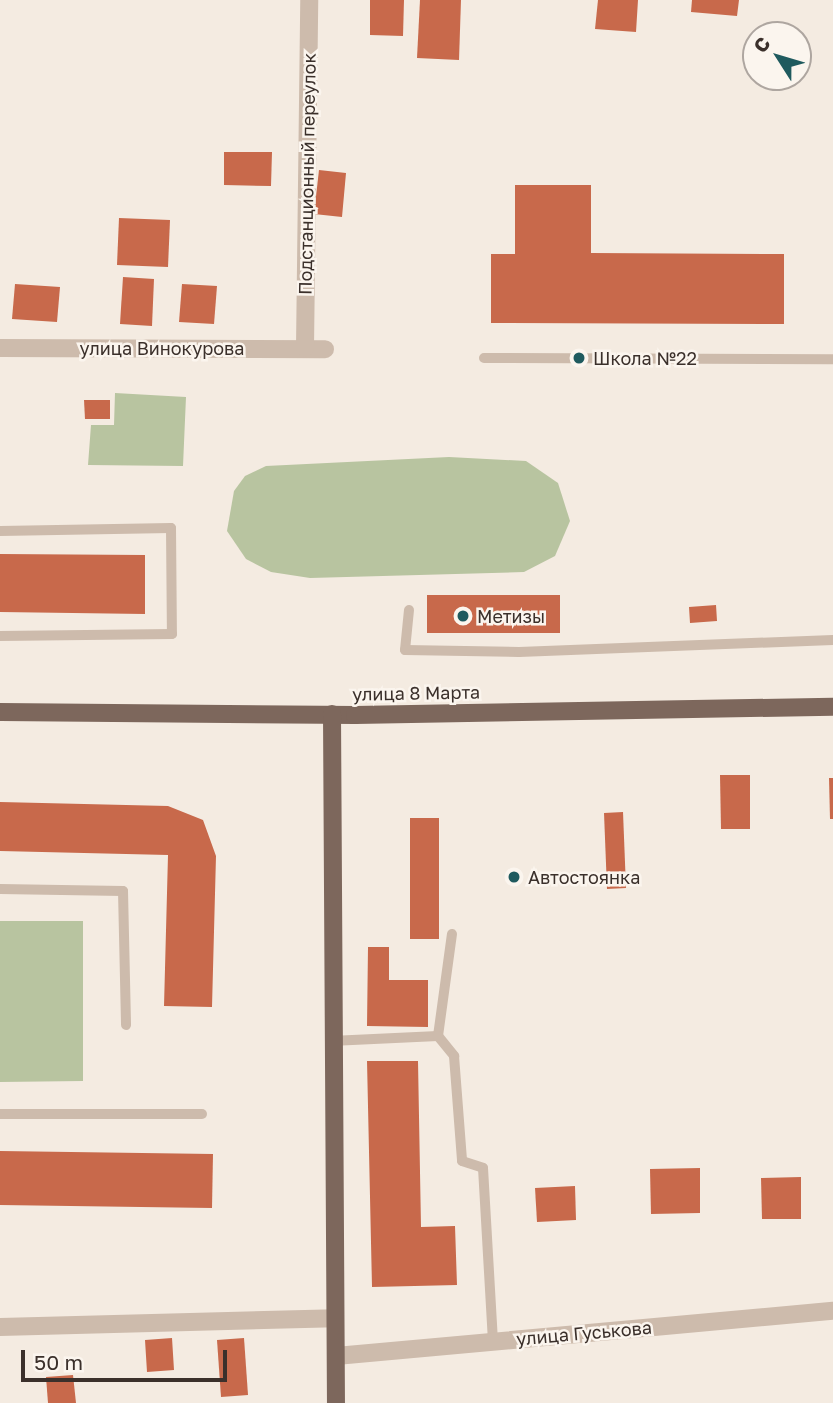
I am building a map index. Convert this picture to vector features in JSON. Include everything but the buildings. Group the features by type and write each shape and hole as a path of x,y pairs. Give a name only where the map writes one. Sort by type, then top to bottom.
{"main road":[{"name":"улица 8 Марта","path":"0,712 332,714 833,707"},
{"path":"332,714 331,1041 336,1403"}],"street":[{"name":"Подстанционный переулок","path":"305,348 309,0"},
{"name":"улица Винокурова","path":"0,348 325,349"},
{"name":"улица Гуськова","path":"336,1356 833,1311"},
{"path":"0,1327 335,1318"}],"lane":[{"path":"484,358 833,359"},
{"path":"0,531 171,528 172,634 0,636"},
{"path":"409,610 405,650 519,652 833,639"},
{"path":"0,888 123,891 126,1025"},
{"path":"452,933 438,1036 454,1056 463,1161 483,1168 493,1342"},
{"path":"331,1041 438,1036"},
{"path":"0,1114 202,1114"}],"green space":[{"path":"115,393 186,397 183,466 88,465 91,425 114,425"},
{"path":"449,457 526,461 558,483 570,521 555,556 524,572 310,578 271,572 246,559 227,531 234,491 245,476 266,466"},
{"path":"0,921 83,921 83,1081 0,1082"}],"place":[{"name":"Школа №22","path":"579,358"},
{"name":"Метизы","path":"463,616"},
{"name":"Автостоянка","path":"514,877"}]}
